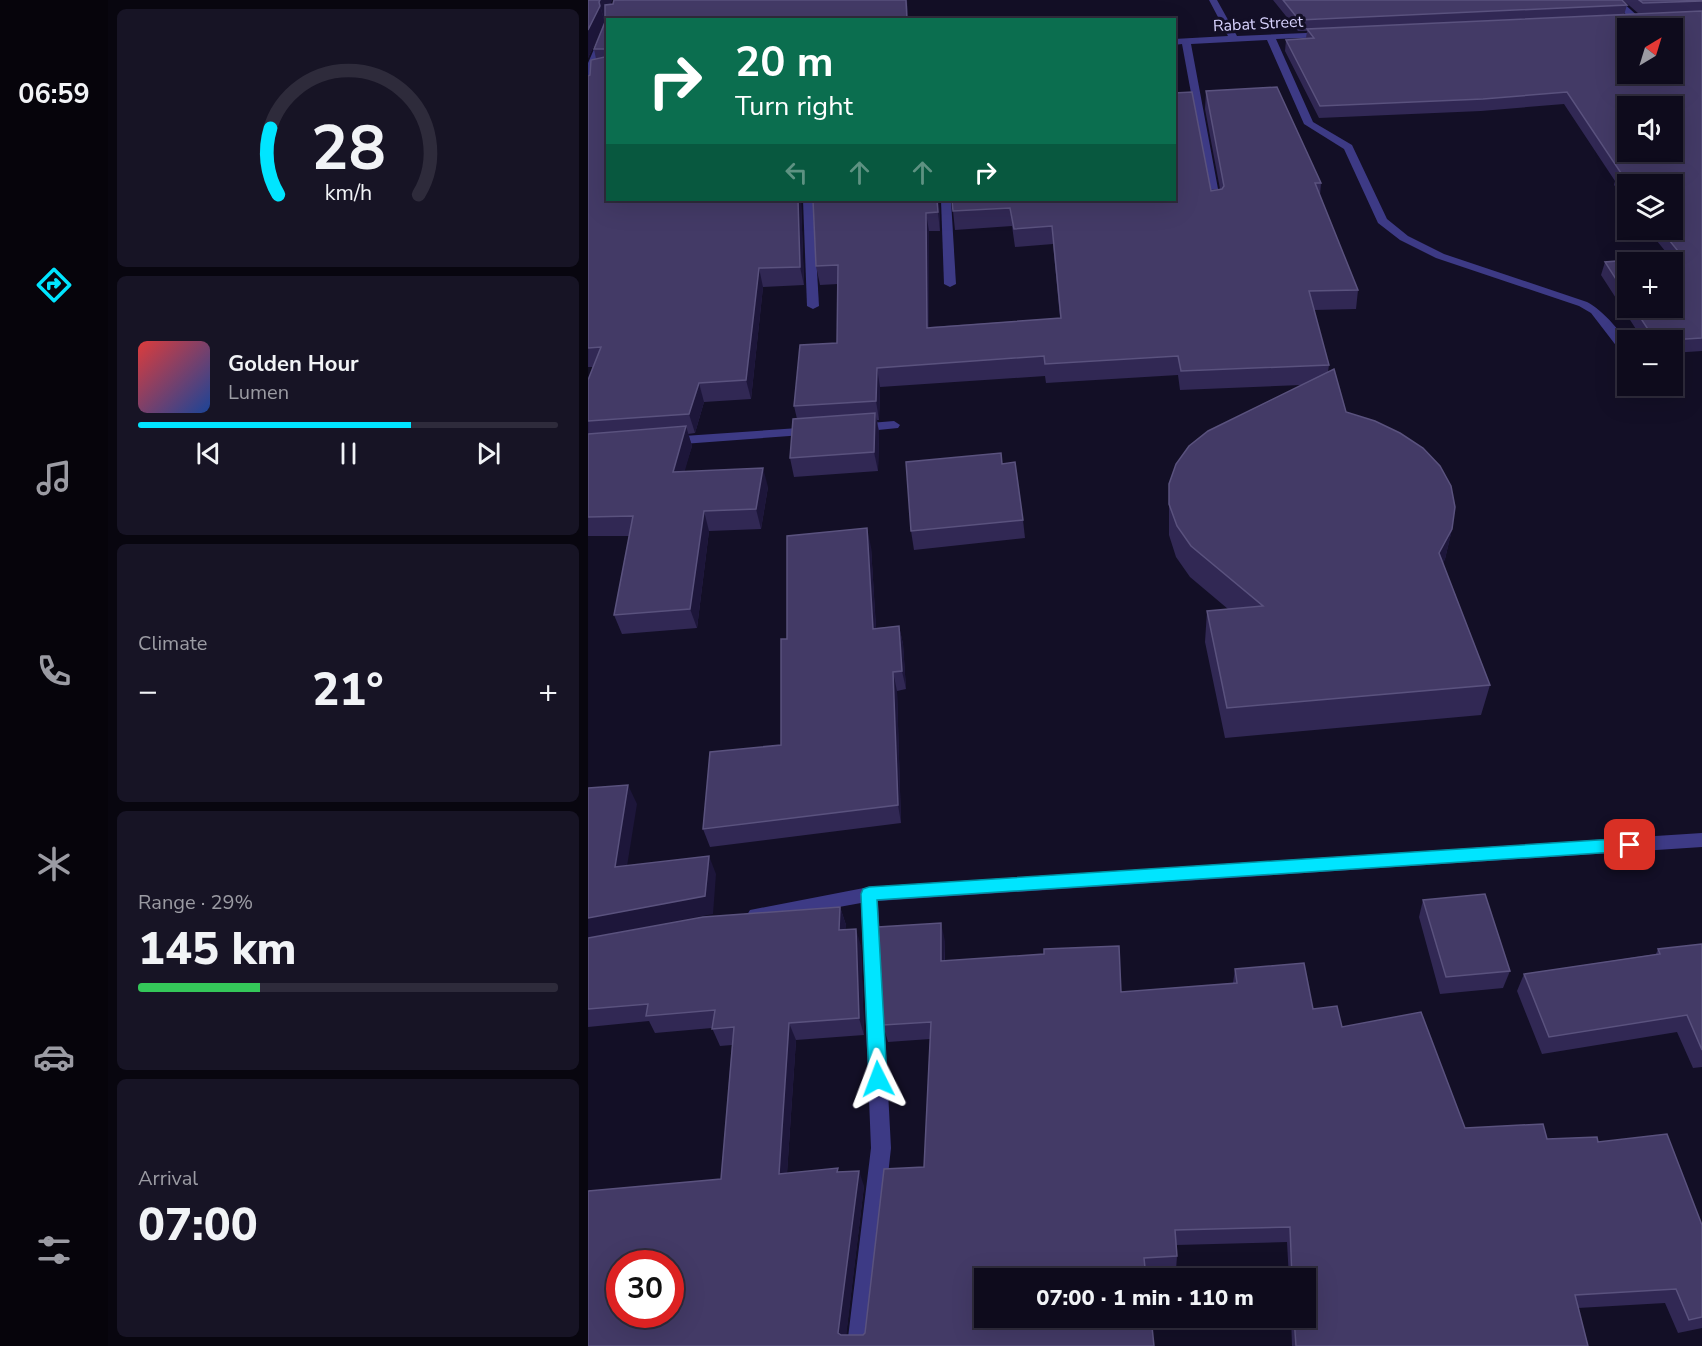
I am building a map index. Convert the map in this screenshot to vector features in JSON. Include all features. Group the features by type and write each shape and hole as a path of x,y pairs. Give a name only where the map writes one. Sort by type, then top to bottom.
{"street":[{"path":"1213,0 1234,39"},
{"path":"1615,0 1635,18"},
{"path":"588,92 606,33"},
{"name":"Rabat Street","path":"1176,42 1341,34"},
{"path":"1270,37 1309,123 1348,147 1382,221 1404,238 1440,256 1583,304 1595,311 1617,340"},
{"path":"1186,41 1216,205"},
{"path":"808,201 813,306"},
{"path":"946,201 950,284"},
{"path":"847,429 894,426"},
{"path":"658,442 823,430"},
{"path":"740,918 869,894 1702,840"},
{"path":"858,1346 881,1148 869,894"}],"building":[{"path":"588,0 600,0 600,6 588,30"},
{"path":"614,0 906,0 907,18 606,18 606,201 798,201 800,267 759,268 746,380 699,383 689,414 588,421 588,380 601,347 588,348 588,76 591,60 605,57 605,49 594,49 605,22 605,5 613,4"},
{"path":"1283,0 1622,0 1627,5 1299,20"},
{"path":"1639,0 1702,0 1702,1 1643,3"},
{"path":"1702,11 1702,338 1683,339 1683,330 1648,330 1641,318 1683,318 1683,252 1679,252 1669,240 1683,240 1683,174 1618,174 1621,173 1567,92 1483,99 1320,106 1286,40 1314,38 1307,29"},
{"path":"1277,87 1321,183 1315,183 1358,290 1309,291 1329,365 1181,371 1178,356 1045,364 1044,356 877,368 876,401 794,406 800,345 837,343 838,265 816,266 813,201 937,201 938,212 926,213 927,328 1061,318 1052,226 1014,229 1010,208 953,211 952,201 1176,201 1176,93 1192,92 1211,191 1222,189 1224,186 1206,91"},
{"path":"1617,261 1617,281 1605,262"},
{"path":"1334,369 1346,412 1375,421 1423,448 1440,466 1451,486 1455,507 1452,529 1439,553 1490,685 1227,708 1207,611 1263,606 1191,546 1177,526 1169,504 1169,484 1176,464 1189,446 1208,431"},
{"path":"875,413 874,452 790,458 793,419"},
{"path":"686,426 673,472 763,468 756,509 704,511 690,609 614,615 633,516 588,517 588,434"},
{"path":"1001,453 1002,464 1015,462 1023,520 911,531 906,462"},
{"path":"867,528 873,629 899,626 902,671 893,672 898,805 703,829 710,752 781,745 781,639 787,639 787,536"},
{"path":"628,785 615,867 709,856 705,896 588,918 588,788"},
{"path":"1485,894 1510,971 1446,977 1423,900"},
{"path":"840,907 839,930 856,929 859,1018 789,1023 779,1174 838,1168 837,1172 859,1171 838,1333 841,1335 863,1335 865,1333 884,1169 924,1167 931,1022 883,1025 878,927 941,923 941,961 1044,954 1044,949 1119,946 1121,992 1237,983 1235,969 1304,963 1313,1009 1337,1006 1342,1027 1421,1012 1465,1128 1543,1124 1547,1139 1597,1137 1598,1142 1667,1134 1702,1225 1702,1317 1689,1320 1676,1289 1575,1295 1588,1346 1296,1346 1295,1328 1316,1328 1316,1268 1292,1268 1290,1227 1175,1230 1177,1256 1144,1258 1145,1268 974,1268 974,1328 1152,1328 1154,1346 588,1346 588,1191 721,1179 734,1027 712,1029 715,1010 646,1016 648,1004 588,1009 588,938 703,917"},
{"path":"1702,944 1702,1050 1687,1015 1549,1037 1524,974 1660,954 1658,949"}],"route":[{"path":"878,1079 869,894 1630,845"}]}
